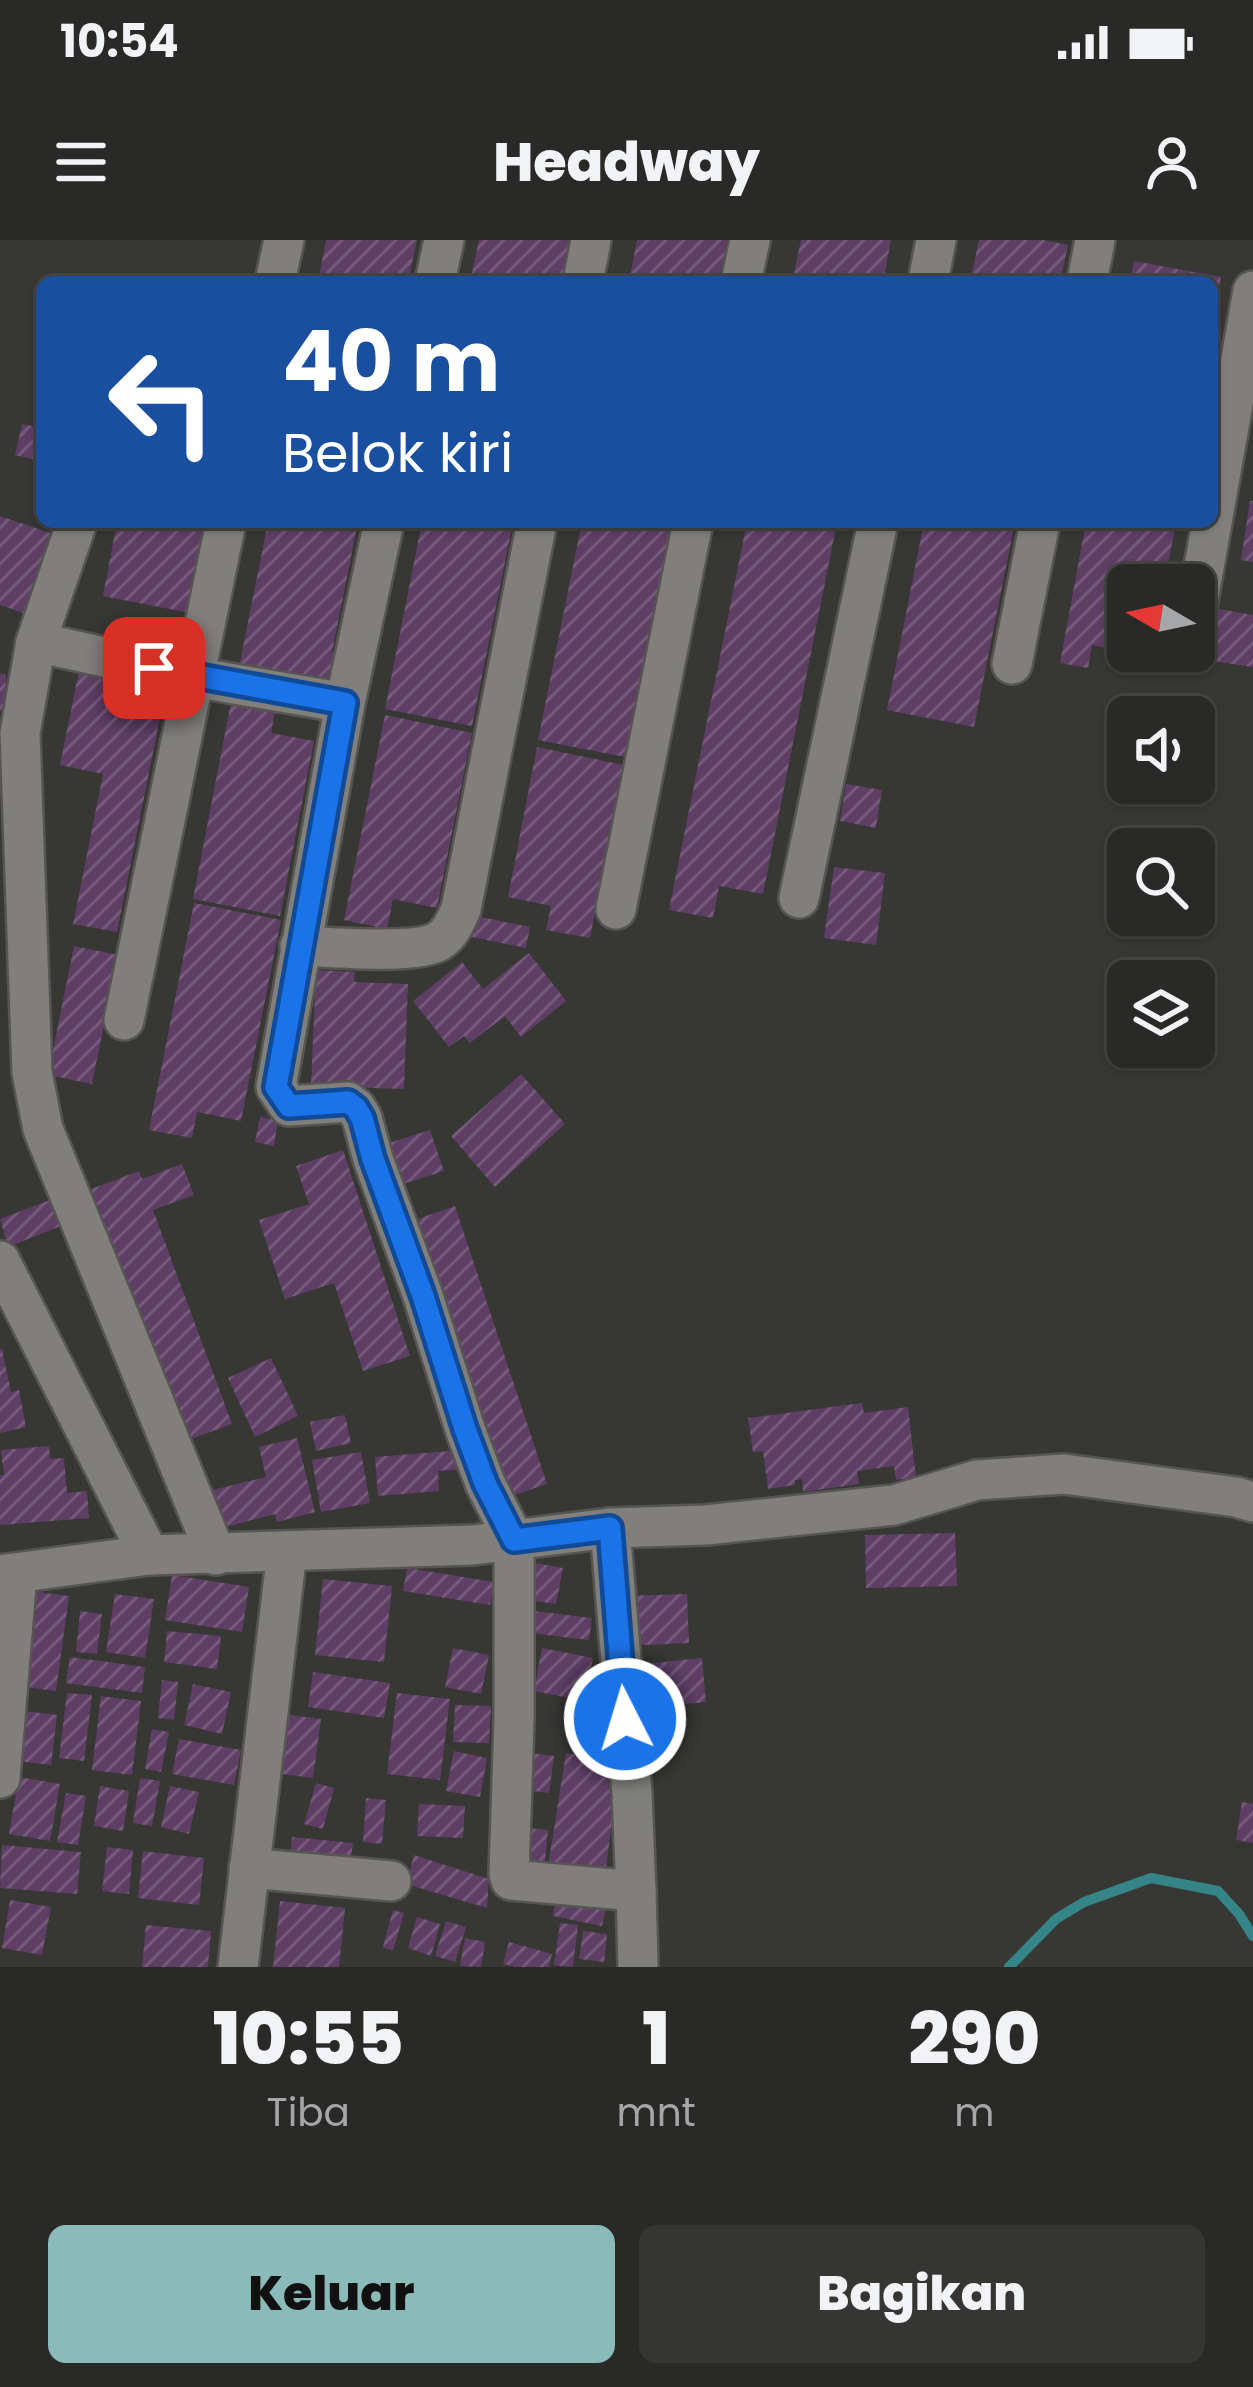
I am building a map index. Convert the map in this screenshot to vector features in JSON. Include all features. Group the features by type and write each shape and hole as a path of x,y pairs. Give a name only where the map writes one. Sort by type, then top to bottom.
{"street":[{"path":"276,276 284,240"},
{"path":"436,276 443,240"},
{"path":"584,276 591,240"},
{"path":"742,276 750,240"},
{"path":"929,276 936,240"},
{"path":"1088,276 1095,240"},
{"path":"1218,488 1253,291"},
{"path":"75,528 36,642 20,733 32,1072 43,1129 216,1555"},
{"path":"124,1020 225,528"},
{"path":"383,528 345,703 276,1087 289,1106 348,1102 362,1118 465,1429 514,1540 511,1880 636,1891"},
{"path":"300,946 434,945 451,931 461,909 536,528"},
{"path":"616,909 693,528"},
{"path":"799,898 877,528"},
{"path":"1012,664 1039,528"},
{"path":"1205,564 1211,528"},
{"path":"36,642 194,677 345,703"},
{"path":"0,1261 149,1555"},
{"path":"0,1778 9,1575 149,1555 473,1545 610,1528 706,1525 894,1505 977,1480 1064,1474 1253,1502"},
{"path":"610,1528 632,1793 638,1966"},
{"path":"238,1967 287,1551"},
{"path":"249,1868 391,1881"}],"building":[{"path":"326,240 417,240 409,276 319,276"},
{"path":"479,240 569,240 562,276 471,276"},
{"path":"637,240 727,240 720,276 630,276"},
{"path":"801,240 891,240 884,276 793,276"},
{"path":"979,240 1068,245 1061,276 971,276"},
{"path":"1134,261 1216,276 1131,276"},
{"path":"22,424 36,427 36,460 15,455"},
{"path":"1253,501 1253,562 1241,560"},
{"path":"0,516 59,536 32,616 0,605"},
{"path":"116,528 207,528 190,613 103,596"},
{"path":"267,528 357,528 332,652 342,654 335,691 238,672"},
{"path":"421,528 512,528 472,726 385,709"},
{"path":"581,528 672,528 625,757 538,740"},
{"path":"746,528 836,528 763,894 719,886 713,918 669,910"},
{"path":"923,528 1014,528 974,727 887,710"},
{"path":"1085,528 1175,528 1168,564 1107,564 1107,648 1092,645 1088,668 1060,663"},
{"path":"1215,608 1253,615 1253,667 1215,661"},
{"path":"79,671 166,688 117,932 73,924 103,774 60,765"},
{"path":"0,674 6,674 5,711 0,711"},
{"path":"232,697 276,706 271,733 314,741 280,916 193,899"},
{"path":"385,715 472,733 437,908 393,899 387,929 344,920"},
{"path":"537,747 624,765 590,938 546,930 551,906 508,897"},
{"path":"846,784 882,790 876,828 840,821"},
{"path":"834,867 885,873 876,945 824,938"},
{"path":"194,903 281,920 241,1121 197,1112 192,1138 149,1130"},
{"path":"476,916 530,927 526,948 472,937"},
{"path":"74,946 118,955 92,1084 48,1075"},
{"path":"529,953 566,1001 521,1037 505,1016 470,1043 464,1036 449,1047 413,1001 462,962 483,989"},
{"path":"316,970 355,972 354,982 408,984 404,1089 311,1086"},
{"path":"521,1074 565,1124 495,1187 451,1136"},
{"path":"260,1117 278,1120 274,1146 255,1142"},
{"path":"430,1130 444,1171 397,1186 383,1145"},
{"path":"343,1150 410,1356 363,1371 334,1283 285,1299 259,1220 309,1204 296,1166"},
{"path":"182,1164 194,1195 153,1210 232,1424 183,1442 91,1189 139,1171 142,1179"},
{"path":"50,1200 61,1226 8,1247 0,1219"},
{"path":"455,1206 547,1484 500,1500 409,1222"},
{"path":"0,1349 11,1392 19,1390 26,1427 0,1433"},
{"path":"271,1358 298,1416 255,1437 228,1378"},
{"path":"862,1403 864,1413 908,1407 916,1477 896,1480 894,1466 857,1471 859,1484 803,1492 802,1479 795,1480 795,1485 768,1489 763,1451 753,1452 748,1418"},
{"path":"345,1415 351,1443 316,1451 310,1422"},
{"path":"297,1438 315,1512 277,1522 275,1514 217,1529 208,1491 266,1477 259,1447"},
{"path":"49,1446 50,1459 64,1458 67,1493 87,1491 89,1518 0,1525 1,1450"},
{"path":"462,1450 463,1469 438,1471 439,1491 378,1496 375,1457"},
{"path":"361,1452 370,1503 321,1512 312,1460"},
{"path":"955,1533 957,1586 866,1588 865,1535"},
{"path":"529,1562 563,1568 556,1604 522,1599"},
{"path":"407,1568 494,1582 490,1605 403,1591"},
{"path":"172,1575 249,1587 242,1632 165,1620"},
{"path":"323,1579 392,1586 384,1662 315,1655"},
{"path":"31,1591 69,1596 56,1691 18,1686"},
{"path":"115,1594 154,1599 145,1658 106,1652"},
{"path":"687,1594 689,1643 624,1646 623,1596"},
{"path":"525,1610 592,1618 589,1640 522,1632"},
{"path":"80,1611 102,1614 97,1654 76,1652"},
{"path":"167,1631 221,1636 217,1669 164,1662"},
{"path":"453,1648 489,1655 481,1694 445,1687"},
{"path":"542,1648 593,1658 584,1701 534,1691"},
{"path":"70,1657 145,1667 142,1693 66,1683"},
{"path":"702,1658 706,1702 647,1708 643,1664"},
{"path":"313,1672 390,1683 384,1718 308,1707"},
{"path":"162,1680 178,1682 174,1720 158,1718"},
{"path":"193,1684 231,1692 222,1734 184,1725"},
{"path":"67,1693 92,1695 84,1761 59,1758"},
{"path":"397,1693 450,1699 440,1780 387,1774"},
{"path":"101,1696 141,1701 132,1775 92,1770"},
{"path":"455,1705 491,1706 489,1743 453,1742"},
{"path":"16,1710 57,1715 51,1765 9,1760"},
{"path":"274,1713 321,1719 313,1778 266,1772"},
{"path":"152,1729 169,1732 161,1772 145,1769"},
{"path":"179,1739 241,1750 234,1785 172,1774"},
{"path":"454,1751 487,1758 480,1797 446,1791"},
{"path":"523,1752 554,1756 549,1793 518,1789"},
{"path":"566,1753 620,1763 604,1883 547,1873"},
{"path":"19,1777 60,1784 50,1841 9,1834"},
{"path":"140,1778 160,1781 152,1826 133,1823"},
{"path":"316,1783 334,1788 323,1829 304,1824"},
{"path":"100,1786 129,1791 123,1831 94,1826"},
{"path":"170,1786 199,1792 189,1834 161,1827"},
{"path":"66,1793 86,1796 78,1845 57,1842"},
{"path":"366,1798 386,1800 382,1844 363,1842"},
{"path":"1242,1802 1253,1804 1253,1843 1236,1840"},
{"path":"419,1804 465,1806 463,1838 417,1836"},
{"path":"518,1827 548,1830 544,1869 514,1866"},
{"path":"292,1837 353,1843 349,1873 289,1868"},
{"path":"2,1845 81,1852 77,1894 0,1888"},
{"path":"107,1847 133,1850 129,1894 102,1891"},
{"path":"143,1851 204,1858 199,1905 138,1898"},
{"path":"414,1855 489,1879 487,1908 406,1884"},
{"path":"558,1889 609,1894 602,1926 553,1916"},
{"path":"10,1900 51,1907 42,1955 2,1948"},
{"path":"280,1901 345,1908 339,1967 273,1967"},
{"path":"393,1910 404,1913 393,1951 383,1947"},
{"path":"417,1917 440,1924 431,1956 408,1948"},
{"path":"446,1921 466,1927 455,1962 435,1956"},
{"path":"560,1923 578,1925 573,1967 554,1965"},
{"path":"146,1925 211,1931 208,1967 142,1967"},
{"path":"583,1931 607,1934 604,1962 579,1959"},
{"path":"465,1938 485,1942 481,1967 460,1966"},
{"path":"509,1942 552,1954 549,1967 503,1964"}],"waterway":[{"path":"1009,1967 1056,1919 1084,1902 1151,1878 1218,1891 1253,1936"}],"route":[{"path":"154,668 345,703 276,1087 289,1106 348,1102 362,1118 465,1429 514,1540 610,1528 625,1719"}]}
